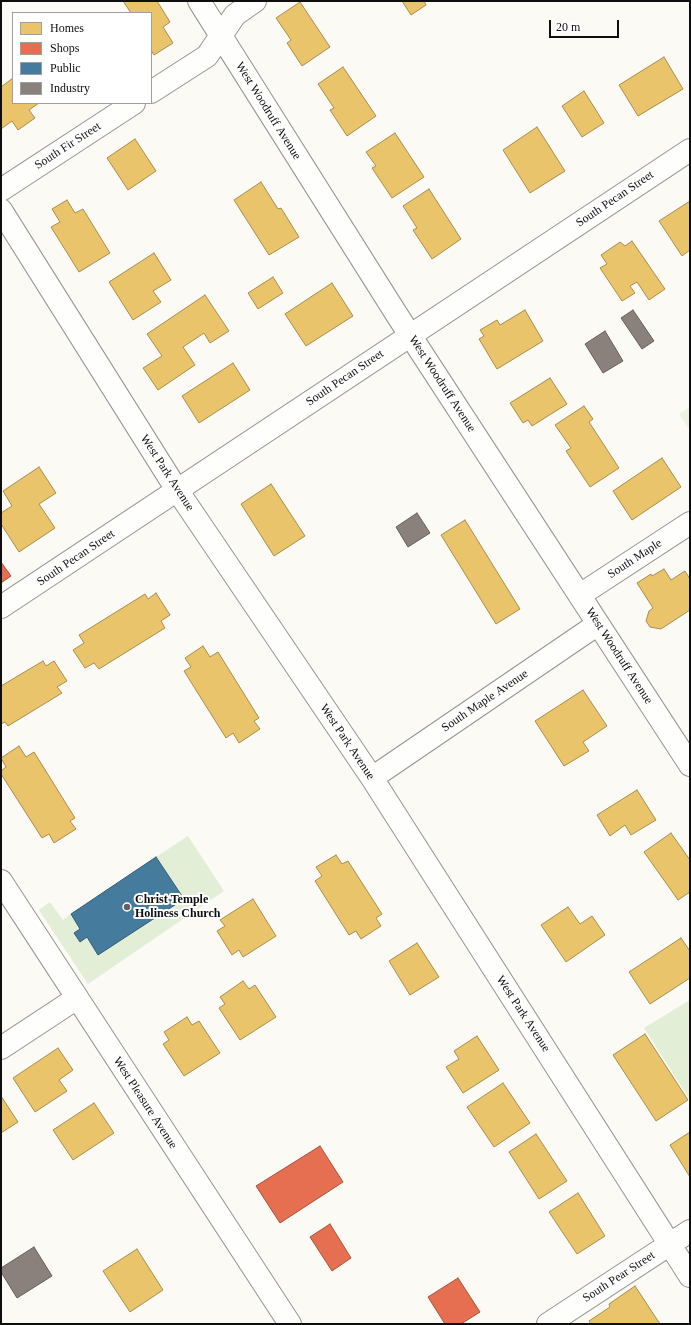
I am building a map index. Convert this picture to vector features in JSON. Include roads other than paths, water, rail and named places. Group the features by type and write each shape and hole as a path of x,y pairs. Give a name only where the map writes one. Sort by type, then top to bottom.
{"street":[{"name":"West Woodruff Avenue","path":"199,1 410,335 690,765"},
{"path":"152,91 207,56 234,14 255,1"},
{"name":"South Fir Street","path":"1,190 132,104"},
{"name":"South Pecan Street","path":"1,607 690,150"},
{"name":"West Park Avenue","path":"1,210 178,490 372,778 690,1276"},
{"name":"South Maple","path":"580,595 690,523"},
{"name":"South Maple Avenue","path":"372,778 598,624"},
{"name":"West Pleasure Avenue","path":"1,881 290,1324"},
{"path":"1,1048 77,998"},
{"name":"South Pear Street","path":"548,1324 690,1231"}],"place":[{"name":"Christ Temple Holiness Church","path":"127,907"}]}
